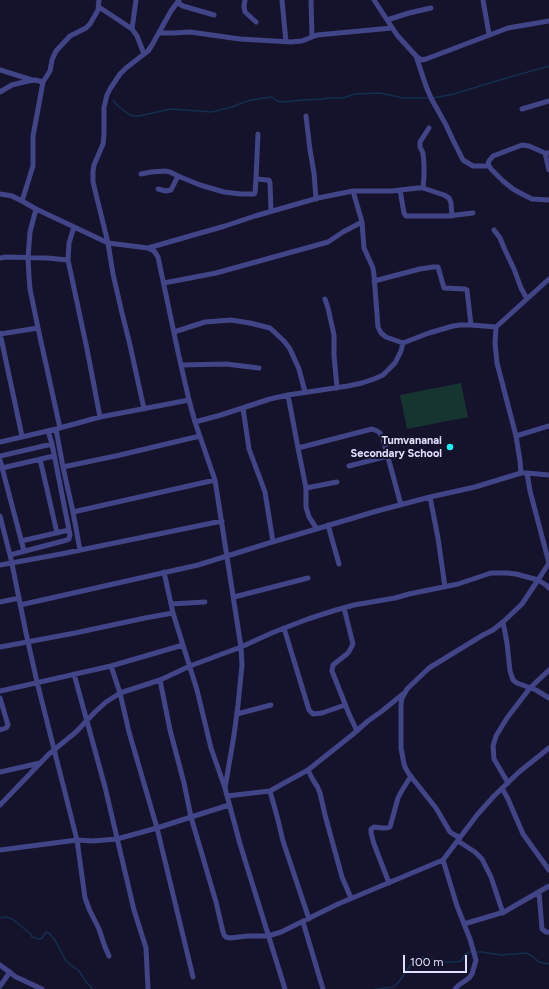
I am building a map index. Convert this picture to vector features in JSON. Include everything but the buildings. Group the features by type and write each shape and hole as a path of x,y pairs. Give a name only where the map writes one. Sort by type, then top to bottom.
{"street":[{"path":"22,201 33,166 33,136 43,82 49,73 56,51 70,36 88,26 99,7 99,0"},
{"path":"132,30 136,0"},
{"path":"246,0 244,8 245,12 256,22"},
{"path":"282,0 286,42"},
{"path":"310,0 312,36"},
{"path":"374,0 392,28 416,56 422,60 508,28 549,21"},
{"path":"482,0 489,34"},
{"path":"144,409 113,274 108,243 93,176 94,165 104,139 105,102 110,88 120,74 144,54 152,45 178,1 183,6 214,15"},
{"path":"99,7 132,30 137,36 144,54"},
{"path":"387,20 431,8"},
{"path":"160,33 190,32 240,39 286,42 302,41 312,36 321,34 392,28"},
{"path":"416,56 431,98 463,160 473,166 489,166"},
{"path":"0,70 43,82"},
{"path":"0,92 18,83 35,80"},
{"path":"522,109 549,101"},
{"path":"306,116 316,199"},
{"path":"422,188 424,164 420,142 429,128"},
{"path":"142,174 165,171 200,185 224,192 253,194 255,193 258,134"},
{"path":"549,170 547,153 529,146 522,145 493,156 489,161 489,166 491,169 503,181 522,194 532,199 549,200 549,196"},
{"path":"158,189 166,191 171,190 178,176"},
{"path":"256,179 267,180 270,182 271,211"},
{"path":"0,194 12,196 108,243 148,248 271,211 353,191 422,188 449,198 452,203 452,216"},
{"path":"400,190 404,213 406,216 452,216 473,214"},
{"path":"353,191 362,222 364,248 372,268 377,323 379,330 386,337 403,343 452,326 471,325 496,327"},
{"path":"36,209 30,232 28,258 30,289 58,428 63,467 80,550"},
{"path":"164,283 216,273 321,244 332,240 343,232 362,222"},
{"path":"74,227 69,242 68,260 100,417"},
{"path":"494,230 500,238 527,299"},
{"path":"148,248 158,257 189,400 215,480 242,646 242,665 237,714 225,788"},
{"path":"0,258 47,258 68,260"},
{"path":"374,281 420,269 438,267 444,288 467,290 471,325"},
{"path":"520,473 520,461 516,436 497,363 495,343 496,327 549,279"},
{"path":"326,299 334,335 337,388"},
{"path":"174,332 205,322 231,320 270,328 290,349 299,369 305,392"},
{"path":"22,436 0,333 38,328"},
{"path":"195,422 288,395 362,383 383,375 395,363 403,343"},
{"path":"181,365 226,364 259,368"},
{"path":"288,395 306,488 306,507 317,529"},
{"path":"0,442 100,417 189,400"},
{"path":"243,408 249,449 264,492 274,542"},
{"path":"516,436 549,426"},
{"path":"298,448 372,429 380,433 388,456 401,505"},
{"path":"10,555 69,539 70,535 52,444 48,431"},
{"path":"63,467 200,436"},
{"path":"0,456 52,444"},
{"path":"2,468 54,456"},
{"path":"350,466 388,456"},
{"path":"40,459 57,533"},
{"path":"0,460 24,551"},
{"path":"20,605 164,572 198,566 317,529 430,497 475,487 520,473 549,475"},
{"path":"227,796 270,791 308,770 405,693 429,668 493,630 522,604 549,563 530,491 527,473"},
{"path":"73,512 215,480"},
{"path":"306,488 337,482"},
{"path":"430,497 445,587"},
{"path":"0,516 12,563 18,598 37,682 77,840 85,898 109,956"},
{"path":"0,565 222,520"},
{"path":"328,526 339,564"},
{"path":"21,541 69,530"},
{"path":"164,572 173,613 197,690 212,748 285,989"},
{"path":"0,805 40,763 76,732 100,707 120,693 160,680 190,666 284,628 344,608 458,584 491,574 516,574 538,580 549,588"},
{"path":"234,597 308,578"},
{"path":"0,602 18,598"},
{"path":"171,604 205,602"},
{"path":"344,608 352,648 332,666 332,669 348,714 357,731"},
{"path":"0,647 173,613"},
{"path":"503,622 507,637 510,670 515,682 549,698"},
{"path":"284,628 308,710 313,714 322,713 345,705"},
{"path":"0,692 37,682 111,666 183,645"},
{"path":"111,666 120,693 129,732 157,828 193,977"},
{"path":"508,783 494,759 493,746 496,736 507,718 530,688 549,670"},
{"path":"74,674 105,787 134,910 146,948 148,989"},
{"path":"160,680 170,730 191,817 226,938 268,936 281,932 351,898 443,860 477,815 502,788 549,748"},
{"path":"405,693 401,704 401,748 404,764 411,776 436,808 450,832 482,859 491,878 503,913"},
{"path":"0,698 8,725 6,728 0,730"},
{"path":"237,714 271,705"},
{"path":"0,772 40,763"},
{"path":"308,770 320,793 342,877 351,898"},
{"path":"389,883 374,844 371,829 372,827 390,827 398,798 411,776"},
{"path":"502,788 523,834 549,870"},
{"path":"270,791 283,841 309,919"},
{"path":"0,850 77,840 93,842 118,839 157,828 229,804"},
{"path":"443,860 457,906 473,946 476,960 472,974 456,989"},
{"path":"464,924 503,913 549,886"},
{"path":"539,892 542,929 549,932"},
{"path":"303,922 322,989"},
{"path":"0,965 16,977 42,989"},
{"path":"0,986 10,972"}],"green space":[{"path":"461,383 468,417 407,429 400,395"}],"waterway":[{"path":"433,98 454,94 549,66"},
{"path":"113,100 127,113 133,116 139,116 171,109 212,112 251,100 272,97 277,101 283,102 343,98 355,94 380,93 403,98 429,98"},
{"path":"0,918 6,917 12,919 31,934 32,937 39,939 42,938 46,932 49,933 55,940 66,961 79,971 93,989"},
{"path":"376,989 393,987 398,983 412,963 423,957 446,962 455,962 461,961 465,955 470,952 502,955 526,953 539,962 549,964"}],"place":[{"name":"Tumvananai Secondary School","path":"450,447"}]}
